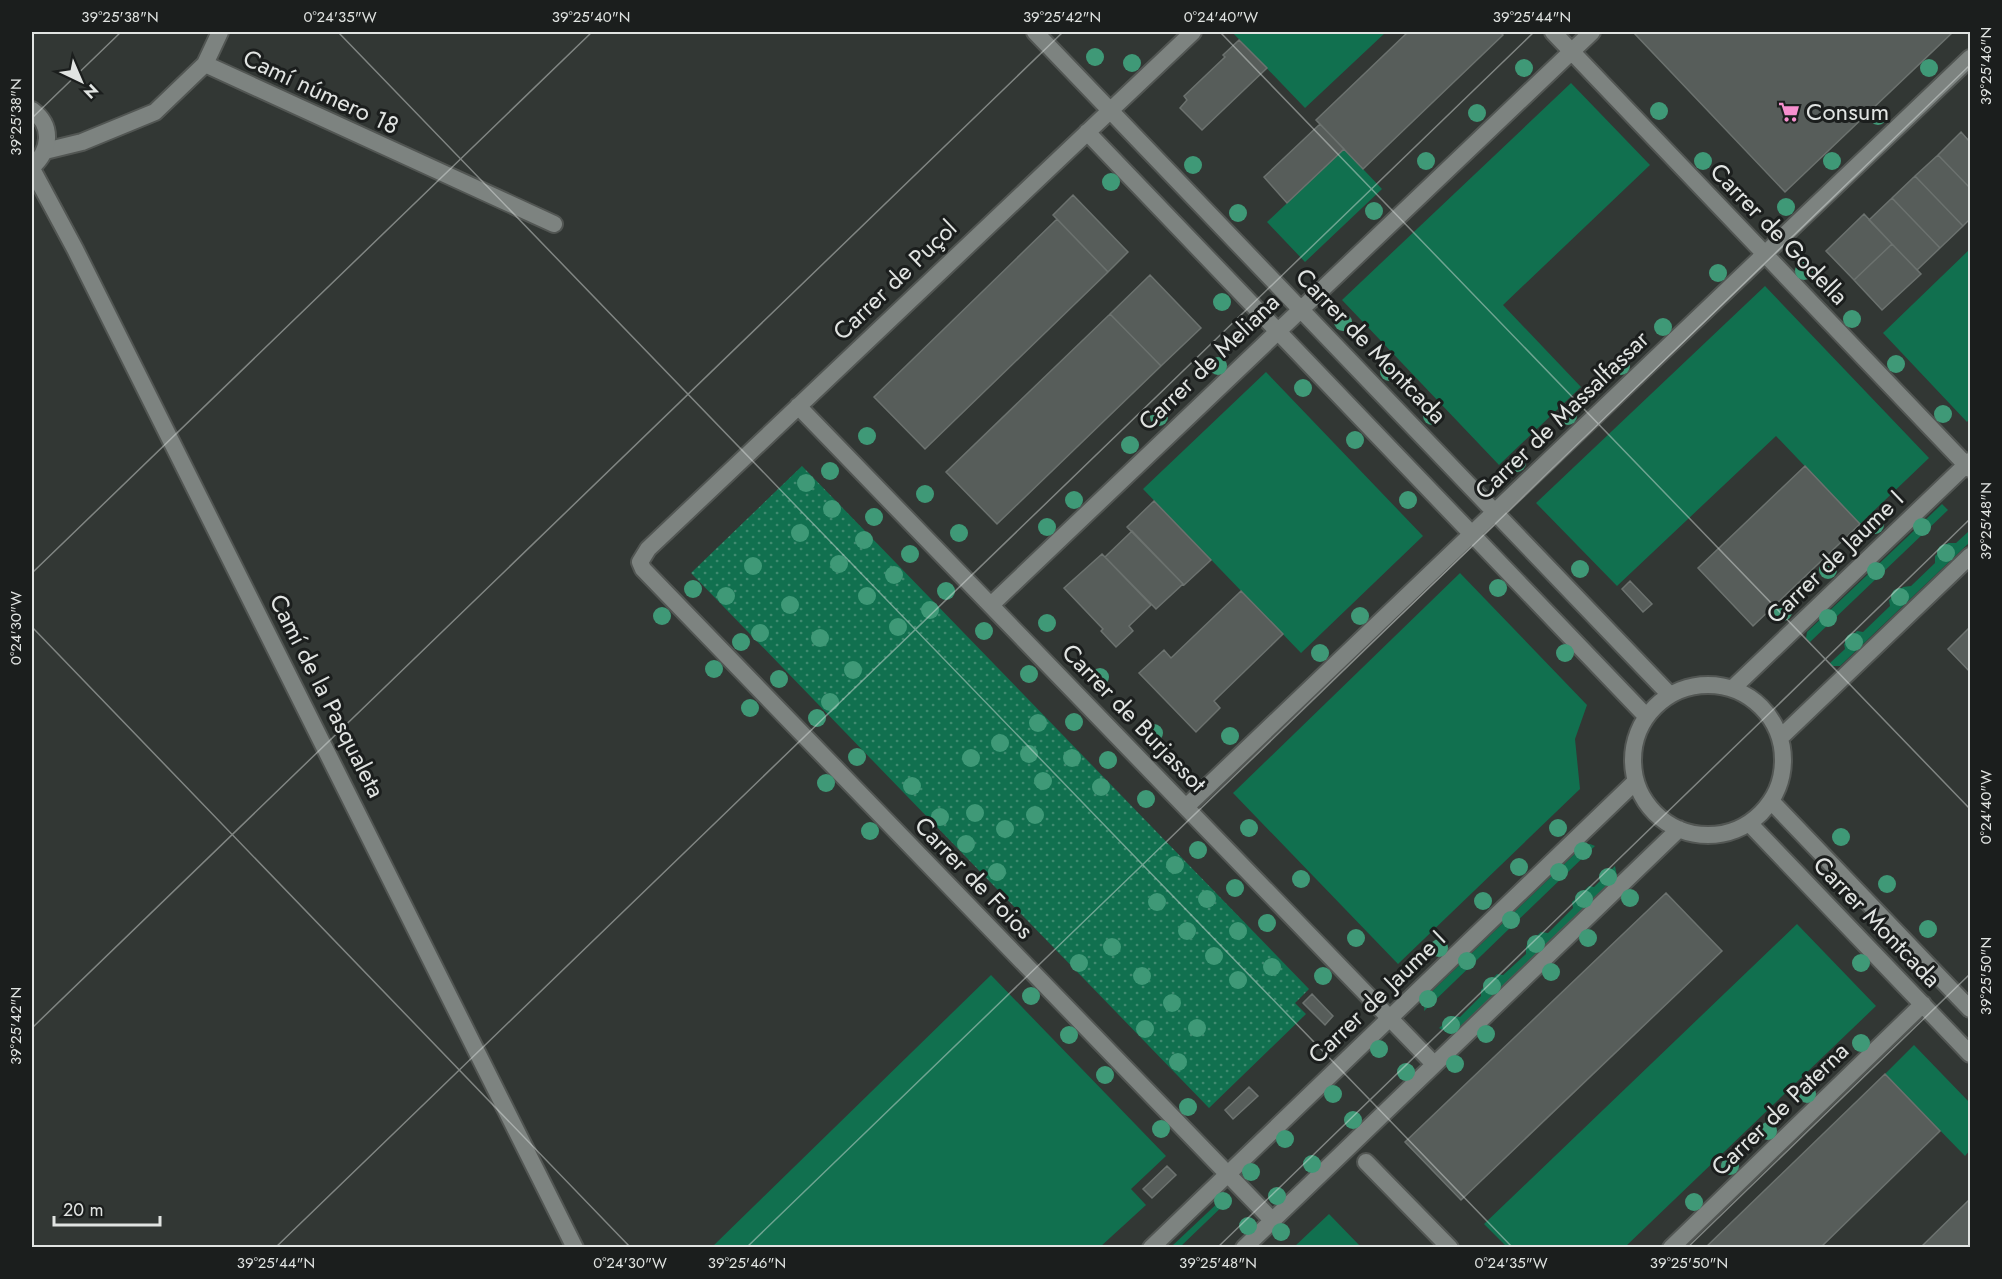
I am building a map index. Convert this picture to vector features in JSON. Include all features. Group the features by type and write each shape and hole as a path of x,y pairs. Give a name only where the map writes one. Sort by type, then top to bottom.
{"street":[{"path":"205,64 220,32"},
{"name":"Carrer de Montcada","path":"1035,32 1301,307 1670,695"},
{"name":"Carrer de Puçol","path":"643,569 640,562 648,549 1192,32"},
{"name":"Carrer de Godella","path":"1553,32 1969,465"},
{"name":"Carrer de Meliana","path":"991,604 1592,32"},
{"name":"Carrer de Massalfassar","path":"1186,807 1971,58"},
{"name":"Camí número 18","path":"45,151 82,142 155,112 205,64 554,224"},
{"path":"32,110 42,120 46,130 45,151"},
{"path":"1087,132 1646,716"},
{"name":"Camí de la Pasqualeta","path":"45,151 32,168 91,281 575,1248"},
{"name":"Carrer de Burjassot","path":"798,406 1434,1064"},
{"name":"Carrer de Jaume I","path":"1733,688 1969,465"},
{"path":"1780,738 1971,556"},
{"name":"Carrer de Foios","path":"643,569 1272,1220"},
{"path":"1712,684 1733,688 1754,699 1770,716 1780,738 1784,760 1780,781 1771,801 1749,823 1719,834 1702,835 1679,829 1660,818 1646,801 1636,782 1632,759 1636,737 1646,716 1670,695 1690,686 1712,684"},
{"name":"Carrer de Jaume I","path":"1151,1248 1636,782"},
{"name":"Carrer Montcada","path":"1771,801 1971,1009"},
{"name":"Carrer Montcada","path":"1749,823 1971,1054"},
{"path":"1244,1248 1679,829"},
{"name":"Carrer de Paterna","path":"1671,1248 1923,1004"},
{"path":"1366,1162 1450,1248"}],"green space":[{"path":"1232,32 1386,32 1305,108"},
{"path":"1571,83 1650,165 1503,305 1581,387 1499,465 1342,300"},
{"path":"1344,149 1382,189 1305,262 1267,222"},
{"path":"1970,249 1970,418 1967,422 1883,333"},
{"path":"1765,286 1929,458 1860,524 1776,436 1617,586 1536,503"},
{"path":"1266,372 1423,536 1301,653 1143,489"},
{"path":"802,466 1309,989 1295,1003 1306,1014 1209,1108 691,573"},
{"path":"1942,504 1948,510 1810,642 1806,638 1807,632"},
{"path":"1968,532 1970,542 1840,666 1833,666 1830,663 1845,649 1844,644 1857,631 1863,632 1890,606 1889,600 1903,587 1911,586 1935,563 1935,556 1948,543 1956,543"},
{"path":"1460,573 1587,705 1575,739 1580,789 1398,964 1233,793"},
{"path":"1590,844 1595,846 1424,1011 1425,998 1583,846"},
{"path":"1615,866 1617,876 1456,1032 1450,1034 1439,1028 1453,1016 1460,1017 1481,996 1481,990 1497,974 1503,975 1526,954 1526,946 1541,932 1548,933 1573,908 1572,902 1589,886 1594,887"},
{"path":"1797,924 1876,1006 1625,1247 1507,1247 1484,1224"},
{"path":"991,975 1166,1156 1131,1189 1146,1205 1100,1247 712,1247"},
{"path":"1914,1045 1970,1103 1970,1150 1965,1156 1885,1074"},
{"path":"1223,1198 1230,1199 1180,1247 1171,1247"},
{"path":"1329,1214 1361,1247 1294,1247"}],"building":[{"path":"1408,32 1500,32 1503,35 1363,169 1316,120"},
{"name":"Consum","path":"1633,32 1953,32 1785,192"},
{"path":"1239,40 1267,68 1202,130 1180,108 1187,100 1184,96 1225,57 1223,55"},
{"path":"1320,124 1344,149 1287,203 1264,177"},
{"path":"1961,132 1970,142 1970,188 1938,155"},
{"path":"1938,155 1970,188 1970,219 1963,226 1915,176"},
{"path":"1915,176 1963,226 1940,248 1892,198"},
{"path":"1073,195 1128,252 1108,272 1053,215"},
{"path":"1892,198 1940,248 1917,270 1869,220"},
{"path":"1864,214 1892,244 1854,280 1826,251"},
{"path":"1057,219 1108,272 925,449 874,397"},
{"path":"1892,244 1921,274 1882,310 1854,280"},
{"path":"1150,275 1201,328 1161,366 1110,314"},
{"path":"1110,314 1161,366 997,524 946,472"},
{"path":"1805,466 1860,524 1753,626 1698,568"},
{"path":"1154,501 1211,560 1184,585 1127,527"},
{"path":"1132,531 1183,584 1156,609 1105,557"},
{"path":"1102,554 1151,605 1129,626 1133,631 1116,647 1101,631 1103,629 1064,588"},
{"path":"1630,581 1652,604 1643,612 1622,589"},
{"path":"1241,591 1283,634 1214,701 1220,708 1196,732 1139,673 1164,650 1171,658"},
{"path":"1970,627 1970,672 1948,649"},
{"path":"1666,893 1722,951 1461,1200 1405,1142"},
{"path":"1312,994 1333,1016 1325,1025 1303,1003"},
{"path":"1885,1074 1940,1131 1820,1248 1705,1248"},
{"path":"1249,1087 1258,1096 1233,1119 1225,1110"},
{"path":"1167,1166 1176,1175 1152,1198 1143,1189"},
{"path":"1970,1199 1970,1248 1920,1248"}],"place":[{"name":"Consum","path":"1789,112"}]}
